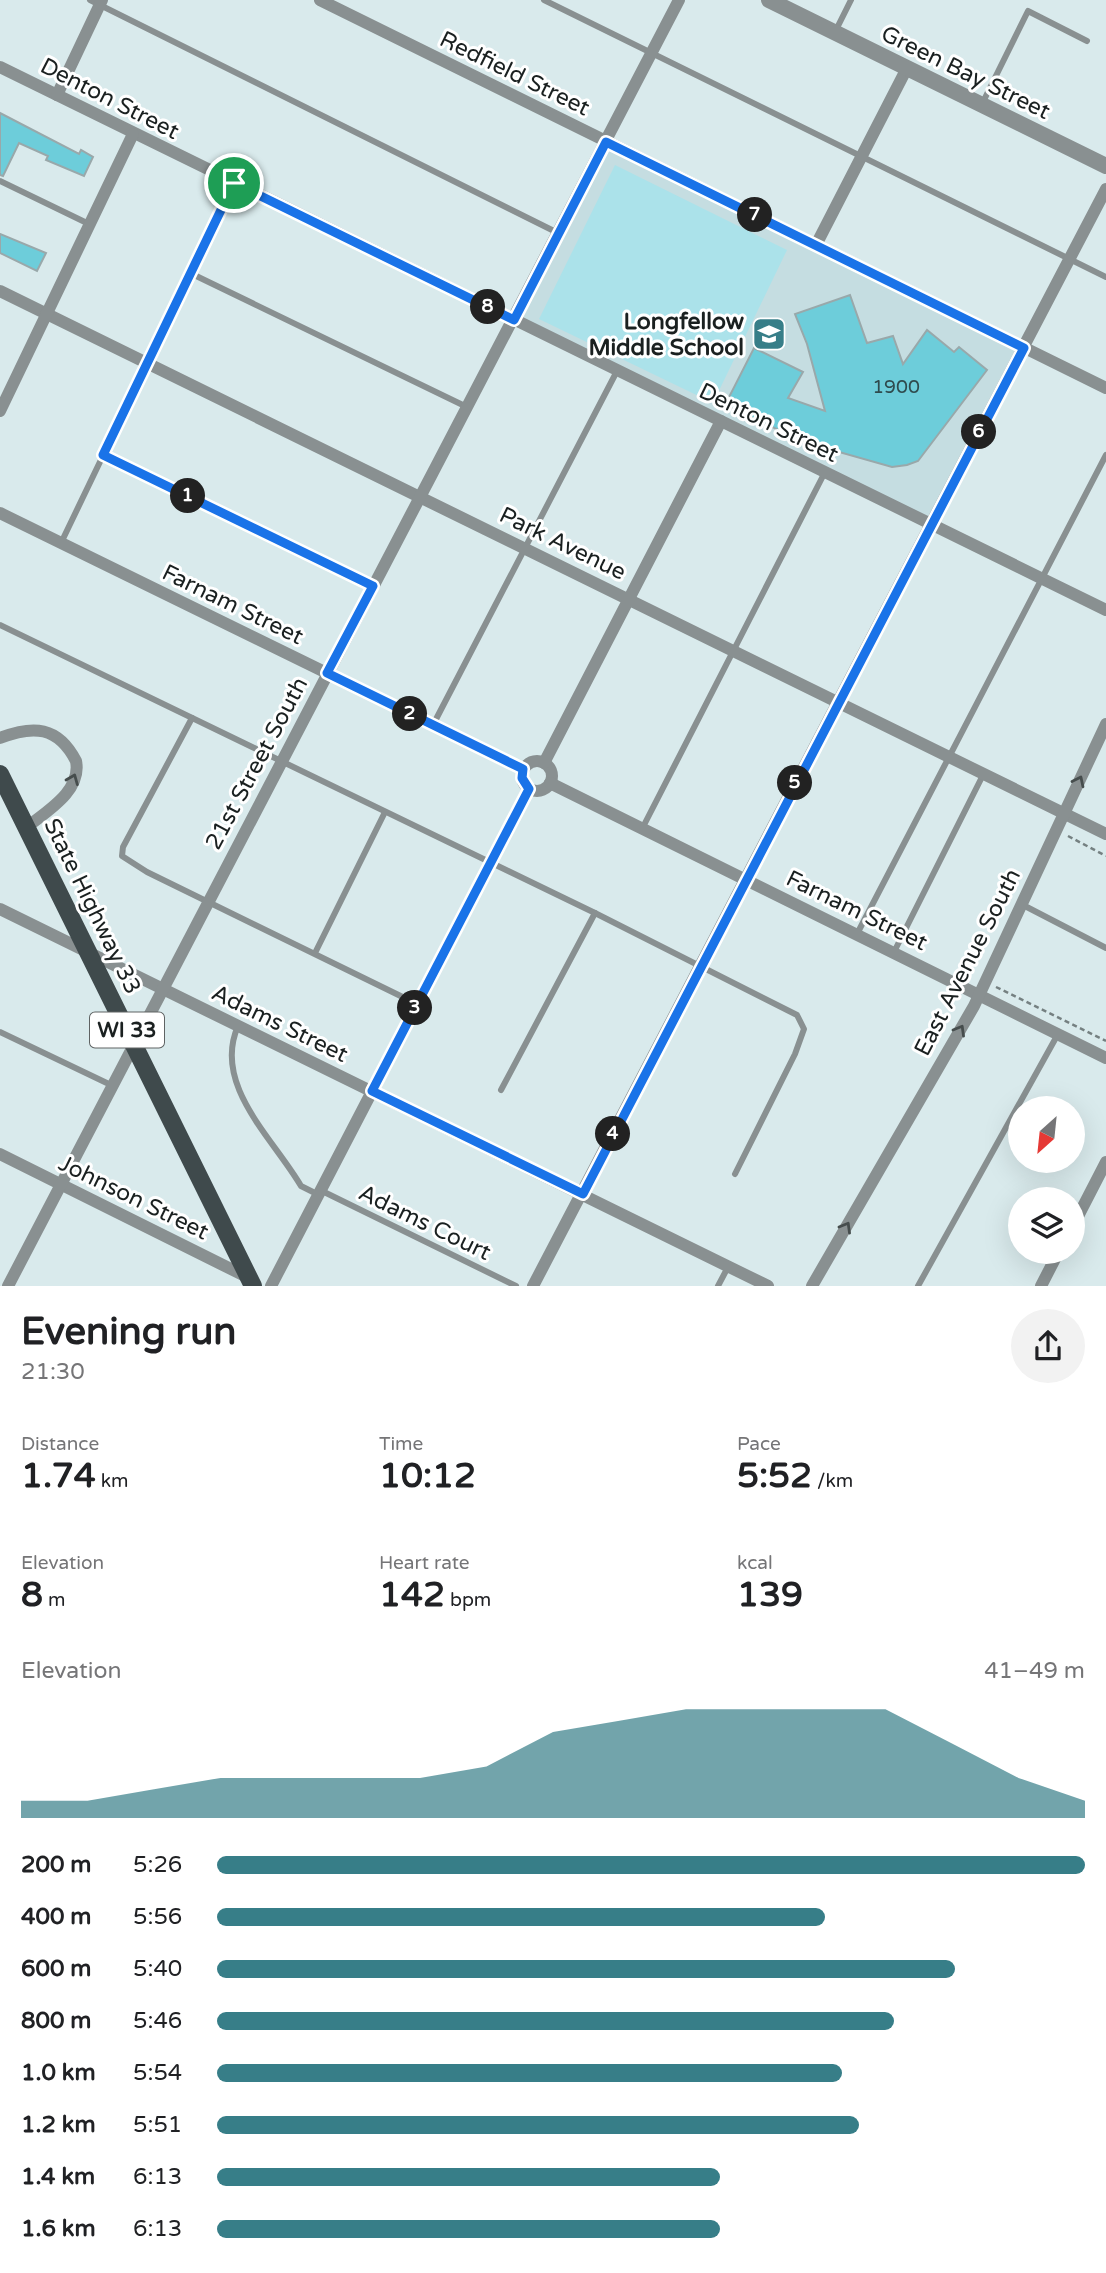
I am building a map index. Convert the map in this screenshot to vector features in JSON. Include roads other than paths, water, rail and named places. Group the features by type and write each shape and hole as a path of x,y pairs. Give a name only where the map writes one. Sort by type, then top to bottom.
{"main road":[{"name":"State Highway 33","path":"0,774 251,1282"}],"street":[{"name":"Redfield Street","path":"320,0 1106,388"},
{"name":"21st Street South","path":"8,1286 327,673 469,408 679,0"},
{"name":"Green Bay Street","path":"769,0 1106,166"},
{"path":"57,95 97,2"},
{"name":"Denton Street","path":"0,67 1106,610"},
{"path":"816,245 907,68"},
{"path":"1,407 132,134"},
{"path":"533,1286 1106,189"},
{"name":"Park Avenue","path":"0,291 1106,834"},
{"path":"544,763 721,421"},
{"name":"Farnam Street","path":"0,513 523,769"},
{"name":"East Avenue South","path":"812,1286 981,987 1106,724"},
{"path":"0,738 23,730 41,730 58,739 76,761 76,778 68,791 27,827"},
{"path":"530,762 544,763 552,774 550,783 544,789 529,789 522,778 523,769 530,762"},
{"name":"Farnam Street","path":"550,783 894,952 981,987 1058,1034 1106,1058"},
{"path":"271,1286 529,789"},
{"name":"Adams Street","path":"0,909 768,1286"},
{"name":"Johnson Street","path":"0,1154 251,1282"},
{"path":"1085,1207 1102,1180 1106,1162"},
{"path":"1041,1286 1052,1264"}],"lane":[{"path":"544,0 1106,277"},
{"path":"835,32 851,0"},
{"path":"97,2 559,233"},
{"path":"982,105 1028,11 1087,41"},
{"path":"0,181 89,225"},
{"path":"61,543 234,183"},
{"path":"190,273 469,408"},
{"path":"433,725 617,371"},
{"path":"103,455 373,586"},
{"path":"857,934 1106,455"},
{"path":"643,827 825,472"},
{"path":"0,625 595,912 797,1015 804,1029 795,1054 735,1174"},
{"path":"192,718 123,847 122,856 147,872 417,1004"},
{"path":"894,952 984,773"},
{"path":"315,953 385,812"},
{"path":"1020,904 1106,948"},
{"path":"501,1090 595,912"},
{"name":"Adams Court","path":"238,1026 229,1052 238,1088 301,1186 516,1286"},
{"path":"0,1032 112,1086"},
{"path":"918,1286 1058,1034"},
{"path":"718,1286 729,1267"},
{"path":"0,1282 8,1286"}],"place":[{"name":"Longfellow Middle School","path":"769,334"}]}
